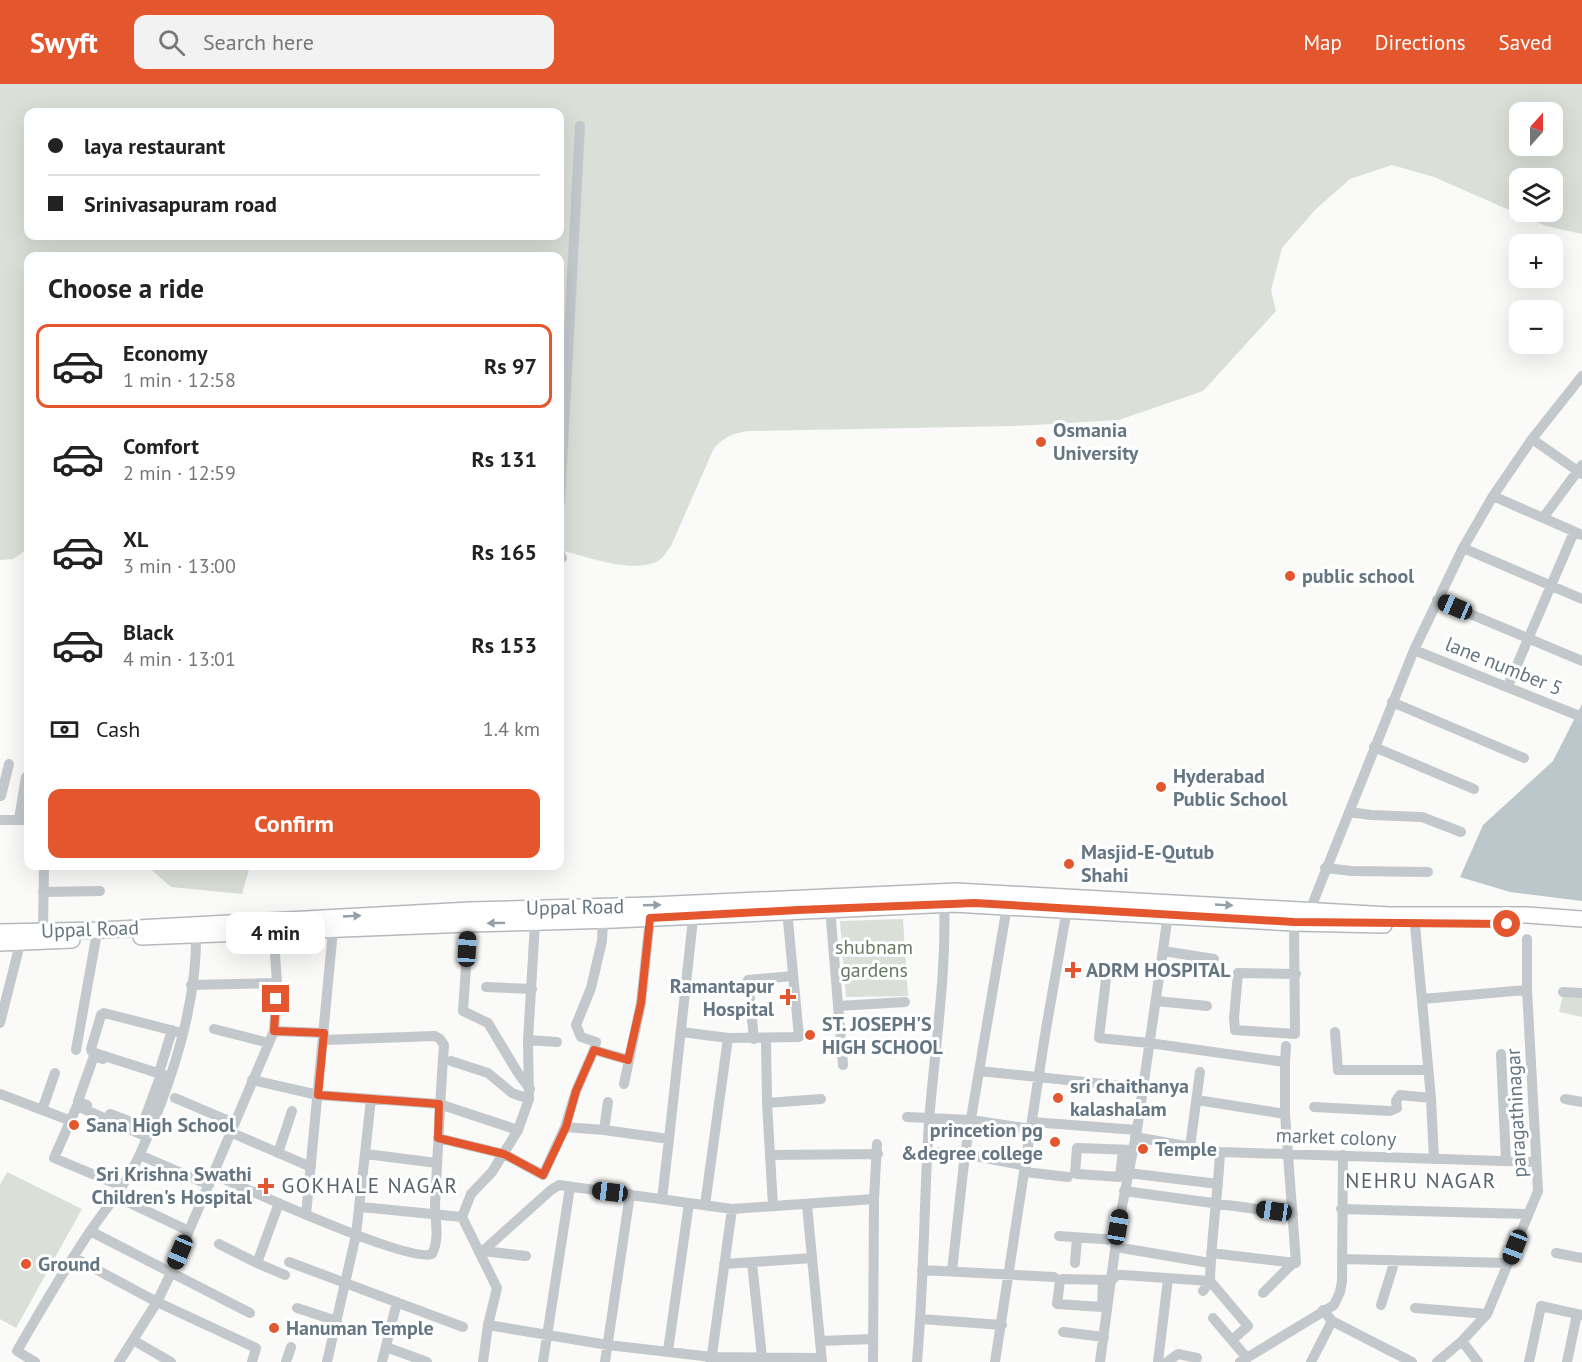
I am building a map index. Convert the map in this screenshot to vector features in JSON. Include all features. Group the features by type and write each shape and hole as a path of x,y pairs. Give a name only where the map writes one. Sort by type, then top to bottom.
{"highway":[{"name":"Uppal Road","path":"273,926 484,909 694,910 944,898 956,891 1303,918 1390,915 1546,921 1582,919"},
{"path":"0,943 22,937 96,938 196,929 273,926 333,930 650,918 694,910 830,908 944,898 1008,906 1168,915 1303,918 1415,925 1546,921 1582,928"},
{"name":"Uppal Road","path":"0,932 22,937 43,931 196,929"}],"street":[{"path":"564,427 580,126"},
{"path":"1296,974 1238,973 1235,1030 1295,1034 1296,974 1303,918 1349,812 1414,650 1463,548 1492,496 1532,439 1582,376"},
{"path":"1532,439 1581,470 1543,518"},
{"path":"1492,496 1578,534 1551,585 1508,686"},
{"path":"1463,548 1582,599"},
{"path":"1437,600 1582,661"},
{"name":"lane number 5","path":"1414,650 1582,717"},
{"path":"1392,702 1524,758"},
{"path":"1374,747 1474,789"},
{"path":"1,796 2,781 9,764"},
{"path":"1349,812 1422,817 1461,832"},
{"path":"0,820 24,819"},
{"path":"1325,868 1352,872 1428,872"},
{"path":"43,931 44,870"},
{"path":"43,892 100,891"},
{"path":"917,1362 921,1319 927,1152 944,953 944,898"},
{"path":"952,1271 965,1154 1008,906"},
{"path":"830,908 843,1065"},
{"path":"995,1362 1038,1078 1067,909"},
{"path":"662,1199 694,910"},
{"path":"682,1032 728,1038 799,1037 787,910"},
{"path":"1128,1150 1077,1148 1075,1173 1119,1177 1136,1134 1168,915"},
{"path":"624,1084 641,1003 650,918"},
{"path":"438,1138 504,1154 543,1175 566,1127 576,1091 596,1042 581,1036 576,1025 591,988 602,941 603,920"},
{"path":"483,1362 488,1325 497,1288 462,1217 471,1194 492,1172 518,1130 530,1094 528,1040 536,923"},
{"path":"469,924 463,1011 488,1023 530,1094"},
{"path":"1415,925 1431,1098 1434,1159"},
{"path":"119,1362 157,1302 171,1273 274,1031 277,983 273,926"},
{"path":"35,1362 17,1351 73,1257 115,1197 140,1155 191,985 196,929"},
{"path":"306,1215 333,930"},
{"path":"0,1022 22,937"},
{"path":"76,1050 96,938"},
{"name":"paragathinagar","path":"1437,1362 1462,1341 1486,1314 1538,1191 1527,990 1527,939"},
{"path":"1163,951 1214,959"},
{"path":"1107,970 1099,1038 1285,1062"},
{"path":"754,1039 748,980 793,976"},
{"path":"191,985 277,983"},
{"path":"486,987 532,989"},
{"path":"1422,999 1527,990"},
{"path":"1563,992 1582,993"},
{"path":"1156,1001 1207,1006"},
{"path":"838,1006 905,1002"},
{"path":"164,1077 92,1052 91,1049 101,1015 104,1013 177,1032"},
{"path":"214,1029 269,1043"},
{"path":"213,1174 356,1235 428,1256 432,1254 435,1247 439,1104 444,1045 440,1039 435,1036 324,1037 274,1031"},
{"path":"1335,1032 1338,1070 1428,1070"},
{"path":"705,1205 728,1038"},
{"path":"766,1038 773,1206"},
{"path":"528,1040 558,1042"},
{"path":"1263,1293 1293,1263 1296,1263 1285,1114 1286,1046"},
{"path":"594,1050 628,1060"},
{"path":"1501,1054 1506,1161"},
{"path":"146,1131 78,1101 94,1056 164,1077"},
{"path":"451,1061 488,1073 511,1092 530,1094"},
{"path":"979,1071 1143,1088"},
{"path":"1190,1147 1200,1072"},
{"path":"42,1110 55,1073"},
{"path":"252,1080 318,1095 439,1104 518,1130"},
{"path":"0,1094 66,1119"},
{"path":"1314,1107 1390,1111 1397,1108 1396,1101 1400,1095 1431,1098"},
{"path":"175,1098 278,1153 311,1167"},
{"path":"767,1103 821,1099"},
{"path":"1565,1099 1581,1099"},
{"path":"327,1362 346,1284 361,1207 371,1100"},
{"path":"1197,1100 1285,1114"},
{"path":"604,1130 608,1102"},
{"path":"121,1186 54,1158 77,1106 146,1131"},
{"path":"278,1153 292,1111"},
{"name":"market colony","path":"907,1117 1136,1134 1220,1152 1536,1162"},
{"path":"566,1127 669,1139"},
{"path":"771,1155 878,1149 874,1199 873,1362"},
{"path":"1128,1150 1128,1173 1116,1244 1108,1280 1102,1307 1057,1304 1060,1280 1108,1280 1118,1275 1210,1281 1248,1326 1232,1340"},
{"path":"927,1152 965,1154 1068,1177"},
{"path":"1203,1291 1210,1281 1210,1258 1218,1203 1220,1152"},
{"path":"366,1154 437,1163"},
{"path":"140,1155 209,1185"},
{"path":"1324,1362 1312,1359 1342,1281 1343,1155"},
{"path":"1128,1173 1218,1184"},
{"path":"481,1252 559,1185 732,1209 874,1199"},
{"path":"543,1362 570,1187"},
{"path":"1124,1191 1293,1214"},
{"path":"606,1362 630,1194"},
{"path":"115,1197 189,1231"},
{"path":"257,1263 279,1203"},
{"path":"668,1351 689,1203"},
{"path":"488,1325 712,1359 762,1357 821,1360 807,1205"},
{"path":"361,1207 462,1217"},
{"path":"712,1359 732,1209"},
{"path":"1341,1209 1528,1214"},
{"path":"90,1231 250,1313"},
{"path":"1059,1236 1210,1258 1293,1263"},
{"path":"1075,1263 1077,1238"},
{"path":"219,1244 285,1275"},
{"path":"481,1252 526,1256"},
{"path":"1556,1253 1582,1257"},
{"path":"73,1257 157,1302 255,1348 252,1362"},
{"path":"724,1264 812,1258"},
{"path":"1342,1259 1509,1263"},
{"path":"1381,1305 1395,1260"},
{"path":"289,1262 463,1327"},
{"path":"752,1263 762,1357"},
{"path":"922,1270 1054,1277"},
{"path":"1158,1362 1168,1279"},
{"path":"1100,1362 1108,1280"},
{"path":"382,1362 397,1302"},
{"path":"1529,1362 1541,1306 1580,1315 1567,1362"},
{"path":"297,1308 336,1321"},
{"path":"1415,1308 1486,1314"},
{"path":"1213,1318 1232,1340 1244,1360 1328,1316"},
{"path":"1328,1316 1412,1362"},
{"path":"921,1319 1002,1325"},
{"path":"1063,1332 1104,1337"},
{"path":"820,1341 872,1339"},
{"path":"132,1341 171,1362"},
{"path":"1462,1341 1478,1362"},
{"path":"286,1362 291,1347"},
{"path":"386,1347 427,1362"},
{"path":"1167,1362 1178,1354 1197,1358"}],"green space":[{"path":"0,84 1582,84 1582,234 1537,222 1563,222 1563,168 1509,168 1509,210 1434,177 1392,165 1350,179 1315,210 1282,248 1271,290 1276,311 1203,391 1119,420 1014,426 749,431 734,434 714,448 671,546 662,558 640,566 612,563 564,551 564,252 24,252 24,552 13,559 0,560"},
{"path":"152,870 249,870 242,894 171,887"},
{"name":"shubnam gardens","path":"903,919 908,996 846,997 840,921"},
{"path":"1563,995 1582,998 1582,1017 1559,1012"},
{"name":"Ground","path":"7,1172 82,1209 16,1328 0,1319 0,1185"}],"shaded area":[{"path":"1582,704 1582,901 1510,892 1460,877 1483,825 1553,761"}],"place":[{"name":"Osmania University","path":"1041,442"},
{"name":"public school","path":"1290,576"},
{"name":"Hyderabad Public School","path":"1161,787"},
{"name":"Masjid-E-Qutub Shahi","path":"1069,864"},
{"name":"ADRM HOSPITAL","path":"1073,970"},
{"name":"Ramantapur Hospital","path":"788,997"},
{"name":"ST. JOSEPH'S HIGH SCHOOL","path":"810,1035"},
{"name":"sri chaithanya kalashalam","path":"1058,1098"},
{"name":"Sana High School","path":"74,1125"},
{"name":"princetion pg &degree college","path":"1055,1142"},
{"name":"Temple","path":"1143,1149"},
{"name":"Sri Krishna Swathi Children's Hospital","path":"266,1186"},
{"name":"Ground","path":"26,1264"},
{"name":"Hanuman Temple","path":"274,1328"}],"district":[{"name":"NEHRU NAGAR","path":"1421,1180"},
{"name":"GOKHALE NAGAR","path":"370,1185"}],"route":[{"path":"276,999 274,1031 324,1033 318,1095 439,1104 438,1138 504,1154 543,1175 566,1127 576,1091 594,1050 628,1060 641,1003 650,918 975,903 1294,922 1385,925 1507,924"}]}
